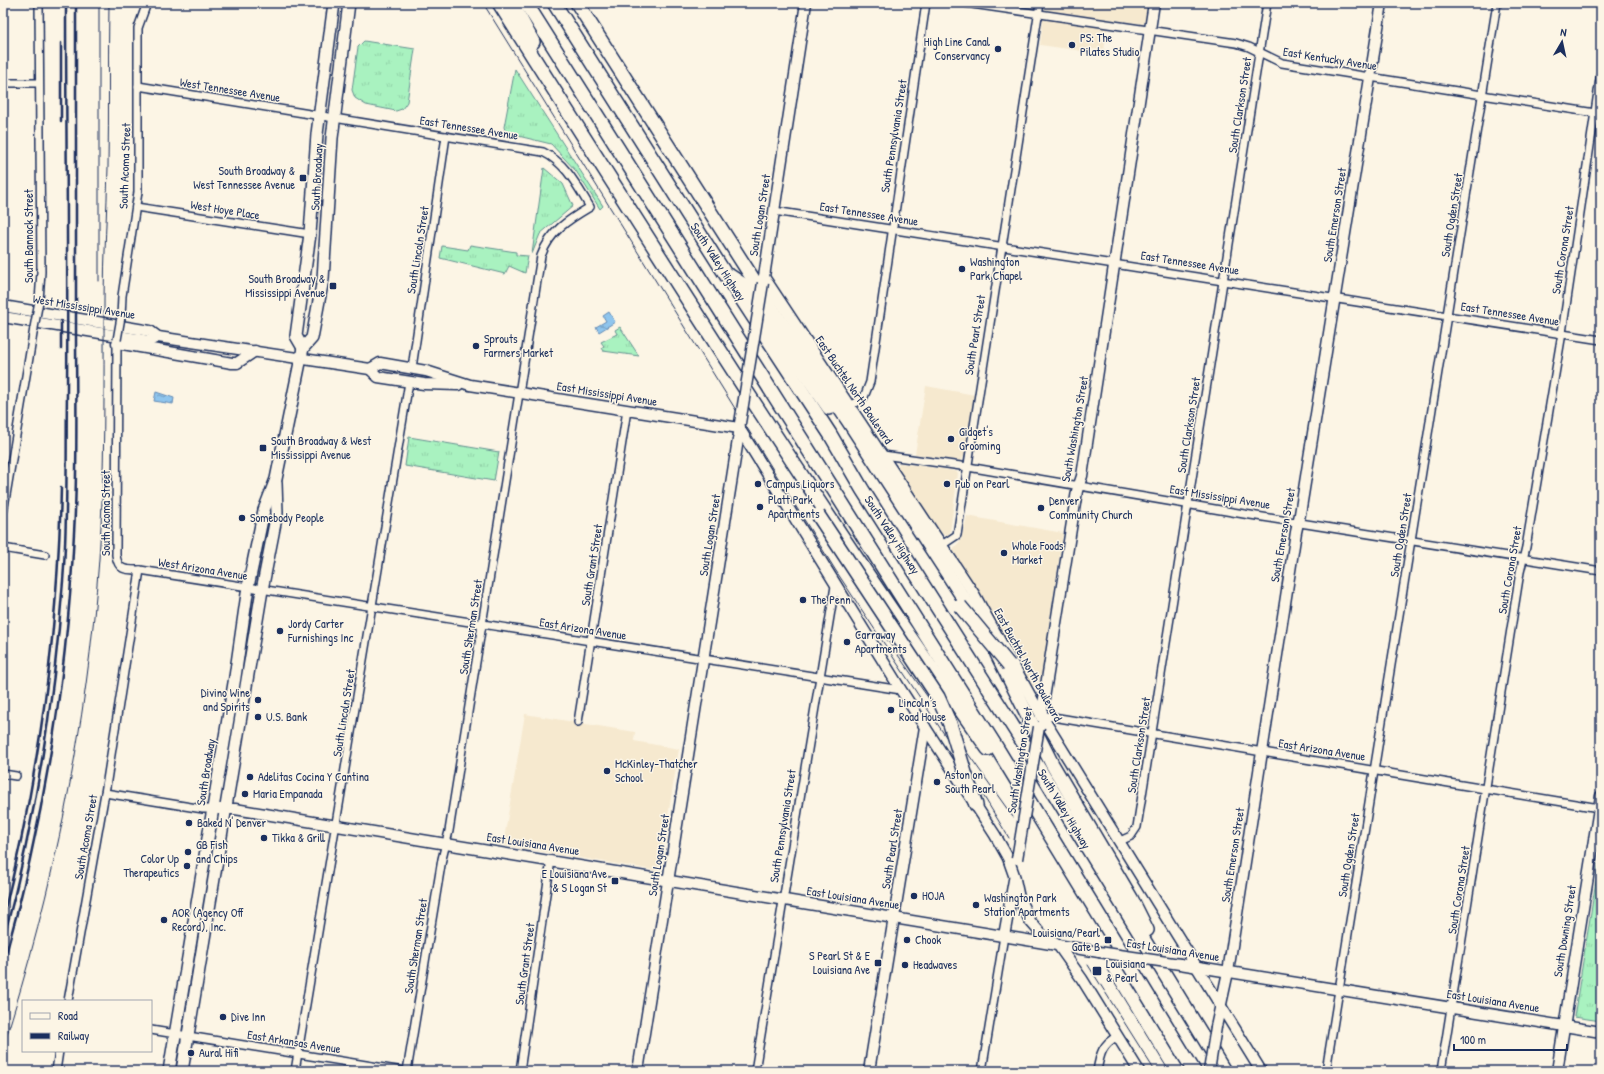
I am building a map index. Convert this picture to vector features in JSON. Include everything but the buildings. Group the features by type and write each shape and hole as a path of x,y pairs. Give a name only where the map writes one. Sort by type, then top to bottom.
{"highway":[{"path":"499,3 730,366 869,579 1056,845"},
{"path":"512,3 592,150"},
{"name":"South Valley Highway","path":"526,3 996,745 1194,1071"},
{"name":"South Valley Highway","path":"554,3 724,272 830,434 862,489 950,626 1224,1071"},
{"path":"577,3 778,318 975,615 1010,680 1052,764 1131,898 1184,1006"},
{"path":"724,272 745,286 840,425 960,606 1020,679"},
{"path":"730,366 818,515 938,697 950,724 976,805"}],"main road":[{"name":"South Broadway","path":"302,353 296,336 310,234 319,115 334,3"},
{"name":"South Broadway","path":"219,809 248,587 264,510 276,479 302,353 312,338 323,278 334,118 349,3"},
{"name":"South Washington Street","path":"1004,936 1082,476 1154,3"},
{"name":"South Emerson Street","path":"1209,1071 1216,1026 1228,972 1298,522 1336,298 1382,3"},
{"name":"South Logan Street","path":"638,1071 704,659 805,6"},
{"name":"East Buchtel North Boulevard","path":"763,280 850,406 974,594 1041,715 1261,1071"},
{"name":"West Mississippi Avenue","path":"3,306 150,331 158,337 255,351 302,353"},
{"name":"West Mississippi Avenue","path":"3,317 149,341 158,337"},
{"path":"117,342 232,363 237,363 255,351"},
{"name":"East Mississippi Avenue","path":"302,353 370,369 380,363 412,368 470,385"},
{"path":"370,369 378,377 406,376 412,368"},
{"name":"East Mississippi Avenue","path":"378,377 424,384 470,385 740,426"},
{"path":"740,426 835,586 1003,849 1014,875 1019,898 1030,921 1044,937 1058,945 1082,979 1140,1071"},
{"name":"South Broadway","path":"169,1071 181,1035 219,809 277,513 276,479"},
{"name":"South Pearl Street","path":"868,1071 925,727"},
{"name":"South Downing Street","path":"1557,1071 1601,796"},
{"name":"East Louisiana Avenue","path":"219,809 336,825 668,879 782,900 1601,1032"},
{"name":"South Broadway","path":"181,1035 182,1071"}],"street":[{"name":"South Bannock Street","path":"3,513 39,301 41,272 39,3"},
{"name":"South Acoma Street","path":"68,1000 105,793 140,570 121,568 116,555 117,342 121,317 122,296 138,192 138,28 147,3"},
{"name":"South Pennsylvania Street","path":"850,406 864,397 869,388 891,229 926,3"},
{"name":"East Kentucky Avenue","path":"965,3 1236,43 1282,63 1598,113"},
{"name":"South Pearl Street","path":"942,545 957,535 1040,3"},
{"name":"South Clarkson Street","path":"1120,841 1131,836 1137,827 1267,3"},
{"name":"South Ogden Street","path":"1326,1071 1497,3"},
{"name":"South Corona Street","path":"1441,1071 1523,559 1598,113 1601,72"},
{"path":"3,83 39,83"},
{"name":"West Tennessee Avenue","path":"138,86 319,115"},
{"name":"East Tennessee Avenue","path":"319,115 530,149 551,156 569,174 590,207"},
{"name":"South Lincoln Street","path":"412,368 446,136"},
{"name":"West Hoye Place","path":"136,207 310,234"},
{"name":"South Sherman Street","path":"407,1071 483,625 539,263 543,249 550,236 562,224 590,207"},
{"name":"East Tennessee Avenue","path":"774,211 1601,340"},
{"name":"South Lincoln Street","path":"295,1071 373,607 409,382"},
{"name":"South Grant Street","path":"578,722 627,410"},
{"name":"East Mississippi Avenue","path":"882,455 968,467 1079,487 1601,571"},
{"path":"3,548 45,555"},
{"name":"West Arizona Avenue","path":"140,570 262,590"},
{"name":"South Pennsylvania Street","path":"756,1071 782,900 835,586"},
{"name":"East Arizona Avenue","path":"262,590 901,690"},
{"name":"East Arizona Avenue","path":"1041,715 1151,735 1599,808"},
{"path":"3,774 16,776"},
{"path":"105,793 199,809 219,809"},
{"name":"South Grant Street","path":"520,1071 551,860"},
{"name":"South Washington Street","path":"982,1071 1004,936"},
{"name":"East Arkansas Avenue","path":"152,1030 403,1071"},
{"path":"1097,1071 1102,1049 1118,1036"},
{"path":"56,1071 59,1052"}],"shaded area":[{"path":"1045,3 1148,3 1146,20 1143,24 1108,19 1104,51 1091,49 1090,52 1040,45"},
{"path":"926,386 975,395 965,455 960,461 915,454"},
{"path":"899,463 955,471 958,473 950,532 948,535 939,534 897,469"},
{"path":"967,516 1063,533 1041,678 1035,686 1031,686 955,558 953,549 961,540"},
{"path":"525,714 635,732 634,741 679,749 659,871 503,845"}],"green space":[{"path":"364,41 415,49 407,102 402,109 396,111 366,105 355,98 352,90 358,47"},
{"path":"515,69 603,206 600,209 576,171 551,144 506,133 504,127"},
{"path":"544,168 563,184 573,206 540,234 532,254"},
{"path":"470,245 516,252 516,255 528,256 525,273 509,266 505,274 440,258 442,246 468,250"},
{"path":"620,327 639,356 603,351 601,348 604,346 601,342 617,334 615,330"},
{"path":"409,437 499,452 494,481 405,466"},
{"path":"1601,850 1601,1021 1574,1017"}],"water":[{"path":"609,312 615,322 599,332 596,327 606,321 603,316"},
{"path":"156,392 174,398 173,404 154,401"}],"tram line":[{"path":"99,3 99,281"},
{"path":"3,1047 38,927 53,867 77,745 94,621 101,527 103,462 104,283 108,167 109,3"},
{"path":"483,3 836,571 966,767 1009,838"},
{"path":"883,634 1013,817"},
{"path":"1088,965 1155,1071"},
{"path":"1106,968 1169,1071"}],"railway":[{"path":"3,941 25,852 42,762 54,672 65,557 67,392 66,3"},
{"path":"3,965 30,859 51,751 66,642 71,587 76,456 76,3"},
{"path":"61,43 61,121"},
{"path":"61,321 61,349"},
{"path":"3,917 27,811 44,704 56,595 61,487"}],"place":[{"name":"PS: The Pilates Studio","path":"1072,45"},
{"name":"High Line Canal Conservancy","path":"998,49"},
{"name":"South Broadway & West Tennessee Avenue","path":"303,178"},
{"name":"Washington Park Chapel","path":"962,269"},
{"name":"South Broadway & Mississippi Avenue","path":"333,286"},
{"name":"Sprouts Farmers Market","path":"476,346"},
{"name":"Gidget's Grooming","path":"951,439"},
{"name":"South Broadway & West Mississippi Avenue","path":"263,448"},
{"name":"Campus Liquors","path":"758,484"},
{"name":"Pub on Pearl","path":"947,484"},
{"name":"Platt Park Apartments","path":"760,507"},
{"name":"Denver Community Church","path":"1041,508"},
{"name":"Somebody People","path":"242,518"},
{"name":"Whole Foods Market","path":"1004,553"},
{"name":"The Penn","path":"803,600"},
{"name":"Jordy Carter Furnishings Inc","path":"280,631"},
{"name":"Carraway Apartments","path":"847,642"},
{"name":"Divino Wine and Spirits","path":"258,700"},
{"name":"Lincoln's Road House","path":"891,710"},
{"name":"U.S. Bank","path":"258,717"},
{"name":"McKinley-Thatcher School","path":"607,771"},
{"name":"Adelitas Cocina Y Cantina","path":"250,777"},
{"name":"Aston on South Pearl","path":"937,782"},
{"name":"Maria Empanada","path":"245,794"},
{"name":"Baked N' Denver","path":"189,823"},
{"name":"Tikka & Grill","path":"264,838"},
{"name":"GB Fish and Chips","path":"188,852"},
{"name":"Color Up Therapeutics","path":"187,866"},
{"name":"E Louisiana Ave & S Logan St","path":"615,881"},
{"name":"HOJA","path":"914,896"},
{"name":"Washington Park Station Apartments","path":"976,905"},
{"name":"AOR (Agency Off Record), Inc.","path":"164,920"},
{"name":"Chook","path":"907,940"},
{"name":"Louisiana/Pearl Gate B","path":"1108,940"},
{"name":"S Pearl St & E Louisiana Ave","path":"878,963"},
{"name":"Headwaves","path":"905,965"},
{"name":"Louisiana & Pearl","path":"1097,971"},
{"name":"Dive Inn","path":"223,1017"},
{"name":"Aural Hifi","path":"191,1053"}]}
